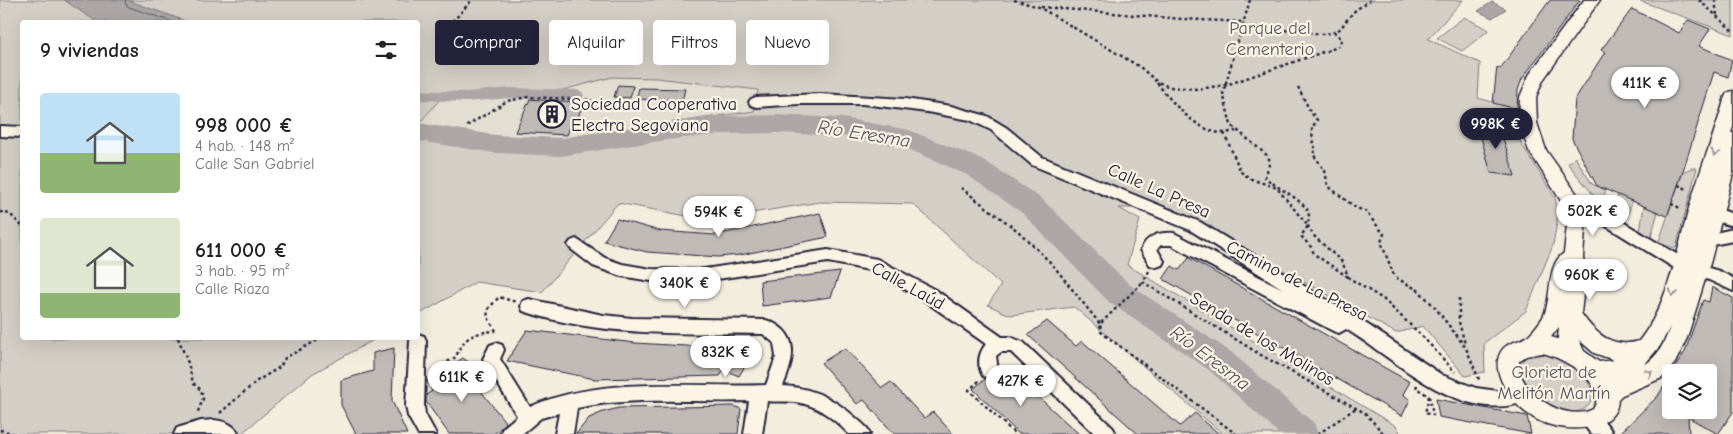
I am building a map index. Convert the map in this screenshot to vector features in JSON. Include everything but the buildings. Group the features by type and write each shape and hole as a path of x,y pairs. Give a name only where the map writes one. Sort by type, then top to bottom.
{"main road":[{"path":"1592,0 1535,79 1530,88 1526,107 1528,123 1538,151 1572,202 1577,216 1573,257 1576,271 1568,340 1585,364 1600,379 1607,395 1607,408 1604,414 1585,428 1550,425 1521,396 1510,381 1507,365 1509,358 1518,349 1533,344 1552,346 1585,364 1610,371 1626,366 1634,361 1646,348 1707,240 1699,212 1733,139"},
{"path":"1607,395 1614,388 1648,374 1659,367 1675,341 1699,212 1733,97"},
{"path":"1533,344 1553,320 1564,267 1566,262 1573,257"},
{"path":"1571,314 1587,337 1606,349 1630,353 1646,348"}],"street":[{"name":"Calle La Presa","path":"756,102 818,98 884,100 942,110 987,122 996,127 1037,161 1195,226 1362,330 1387,350 1454,390 1465,395 1492,400 1521,396"},
{"path":"0,131 20,132"},
{"path":"1699,212 1733,220"},
{"path":"1577,216 1606,219 1690,268 1713,275 1733,285"},
{"path":"1707,240 1733,235"},
{"name":"Camino de La Presa","path":"1156,261 1149,250 1153,242 1167,238 1174,239 1387,350"},
{"name":"Calle Laúd","path":"576,245 598,262 621,270 651,275 698,276 828,256 877,265 931,296 999,344 1009,343 1018,347 1107,434"},
{"path":"526,305 604,322 632,325 766,327 774,330 784,344 785,352 781,371 765,394 753,434"},
{"path":"418,341 415,406 417,416 427,434"},
{"path":"989,371 986,360 987,354 999,344"},
{"path":"496,350 491,359 528,419"},
{"path":"509,434 538,412 569,403 622,394 796,394 830,405 861,434"},
{"path":"564,434 569,403"},
{"path":"192,432 221,429 230,434"}],"path":[{"path":"455,20 472,0"},
{"path":"1014,0 1039,7 1182,19 1244,22"},
{"path":"1250,0 1223,93 1232,124 1236,132 1269,157 1269,165 1265,177 1277,188 1308,226 1313,235 1342,262 1350,278"},
{"path":"1243,26 1323,34 1335,33 1341,30 1351,14 1370,0"},
{"path":"1699,0 1733,31"},
{"path":"1715,0 1717,16"},
{"path":"1039,7 1140,68 1156,81 1178,110 1203,126 1224,133 1236,132"},
{"path":"1156,81 1169,87 1198,89 1226,85 1338,47 1342,39 1335,33"},
{"path":"1298,87 1310,111 1317,120 1312,128 1313,146 1316,148 1313,154 1325,172 1328,186 1356,208 1365,211 1384,234 1381,242 1394,274 1398,279 1418,290 1434,306 1466,348"},
{"path":"467,126 507,101 528,98 592,100"},
{"path":"1224,133 1241,172 1251,179 1290,193 1301,201 1309,212 1308,226 1301,236 1312,247 1314,254 1383,298 1456,373"},
{"path":"1678,185 1690,192"},
{"path":"961,188 1018,231 1052,264 1100,324 1102,332 1236,434"},
{"path":"1671,204 1699,212"},
{"path":"0,212 10,214 20,224"},
{"path":"1100,324 1142,282 1156,261"},
{"name":"Senda de los Molinos","path":"1142,282 1261,355 1365,413 1384,434"},
{"path":"496,350 496,331 487,316 491,304 499,297 526,305"},
{"path":"1460,298 1459,322 1466,348 1480,379"},
{"path":"415,380 456,357 459,348 470,336 479,332 496,331"},
{"path":"179,340 194,383 201,390 202,399 192,432"},
{"path":"192,432 257,381 280,367 285,358 317,340"},
{"path":"989,371 969,390 1015,434"},
{"path":"1416,388 1429,396 1433,415 1425,413 1429,396"},
{"path":"1318,434 1356,408"},
{"path":"0,430 15,434"}],"shaded area":[{"path":"612,77 657,78 758,90 754,111 669,122 575,140 511,140 468,137 420,128 420,125 440,99 467,101 559,91"}],"green space":[{"name":"Parque del Cementerio","path":"0,0 1463,0 1428,39 1480,63 1478,98 1517,109 1517,133 1521,143 1555,198 1558,217 1553,245 1526,311 1484,343 1485,372 1465,376 1423,326 1396,333 1172,208 1119,208 1140,220 1127,265 1396,426 1401,434 1223,434 1074,307 1010,315 988,305 1001,285 913,204 820,202 708,220 618,203 542,292 476,282 420,314 420,128 468,137 511,140 575,140 577,136 754,111 758,90 657,78 612,77 559,91 467,101 440,99 420,123 420,20 20,20 20,340 373,340 312,374 241,434 0,434"},
{"path":"1638,0 1733,0 1733,35"},
{"path":"1464,17 1489,30 1462,51 1437,38"},
{"path":"1575,157 1592,184 1606,190 1601,204 1568,164"},
{"path":"1691,168 1697,168 1676,248 1658,244 1683,172"},
{"path":"1618,195 1632,201 1626,221 1613,215"},
{"path":"1644,206 1658,212 1650,240 1640,232"},
{"name":"Glorieta de Melitón Martín","path":"1540,352 1564,359 1586,379 1591,389 1592,398 1588,406 1581,411 1570,413 1558,411 1530,396 1516,365 1520,358"}],"water":[{"path":"64,0 127,0 182,20 94,20"},
{"path":"1492,2 1506,9 1492,18 1478,11"}],"waterway":[{"path":"420,95 466,97 510,93 577,95"},
{"name":"Río Eresma","path":"420,132 495,144 561,147 667,131 723,125 777,124 843,127 909,139 976,168 1032,206 1120,294 1220,361 1302,434"}],"place":[{"name":"Sociedad Cooperativa Electra Segoviana","path":"552,114"}]}
